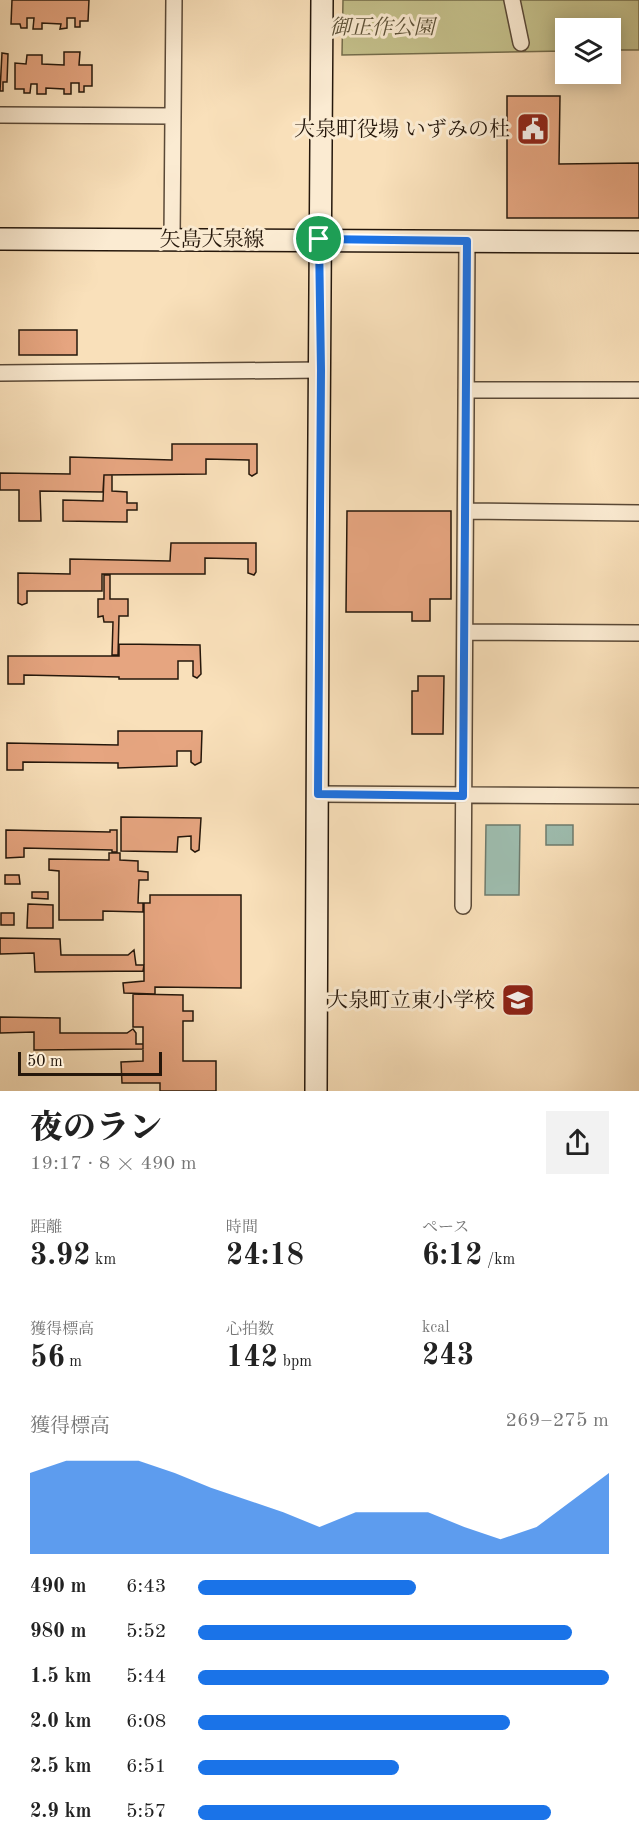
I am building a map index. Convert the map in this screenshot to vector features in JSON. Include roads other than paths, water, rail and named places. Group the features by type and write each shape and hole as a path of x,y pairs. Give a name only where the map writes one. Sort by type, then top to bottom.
{"street":[{"path":"172,238 174,0"},
{"path":"316,1091 322,0"},
{"path":"513,0 521,43"},
{"path":"0,115 173,116"},
{"name":"矢島大泉線","path":"0,238 639,242"},
{"path":"463,906 467,241"},
{"path":"0,373 321,370"},
{"path":"466,390 639,390"},
{"path":"466,511 639,513"},
{"path":"465,632 639,633"},
{"path":"318,794 639,796"}],"place":[{"name":"大泉町役場 いずみの杜","path":"533,129"},
{"name":"大泉町立東小学校","path":"518,1000"}],"park label":[{"name":"御正作公園","path":"382,27"}]}
